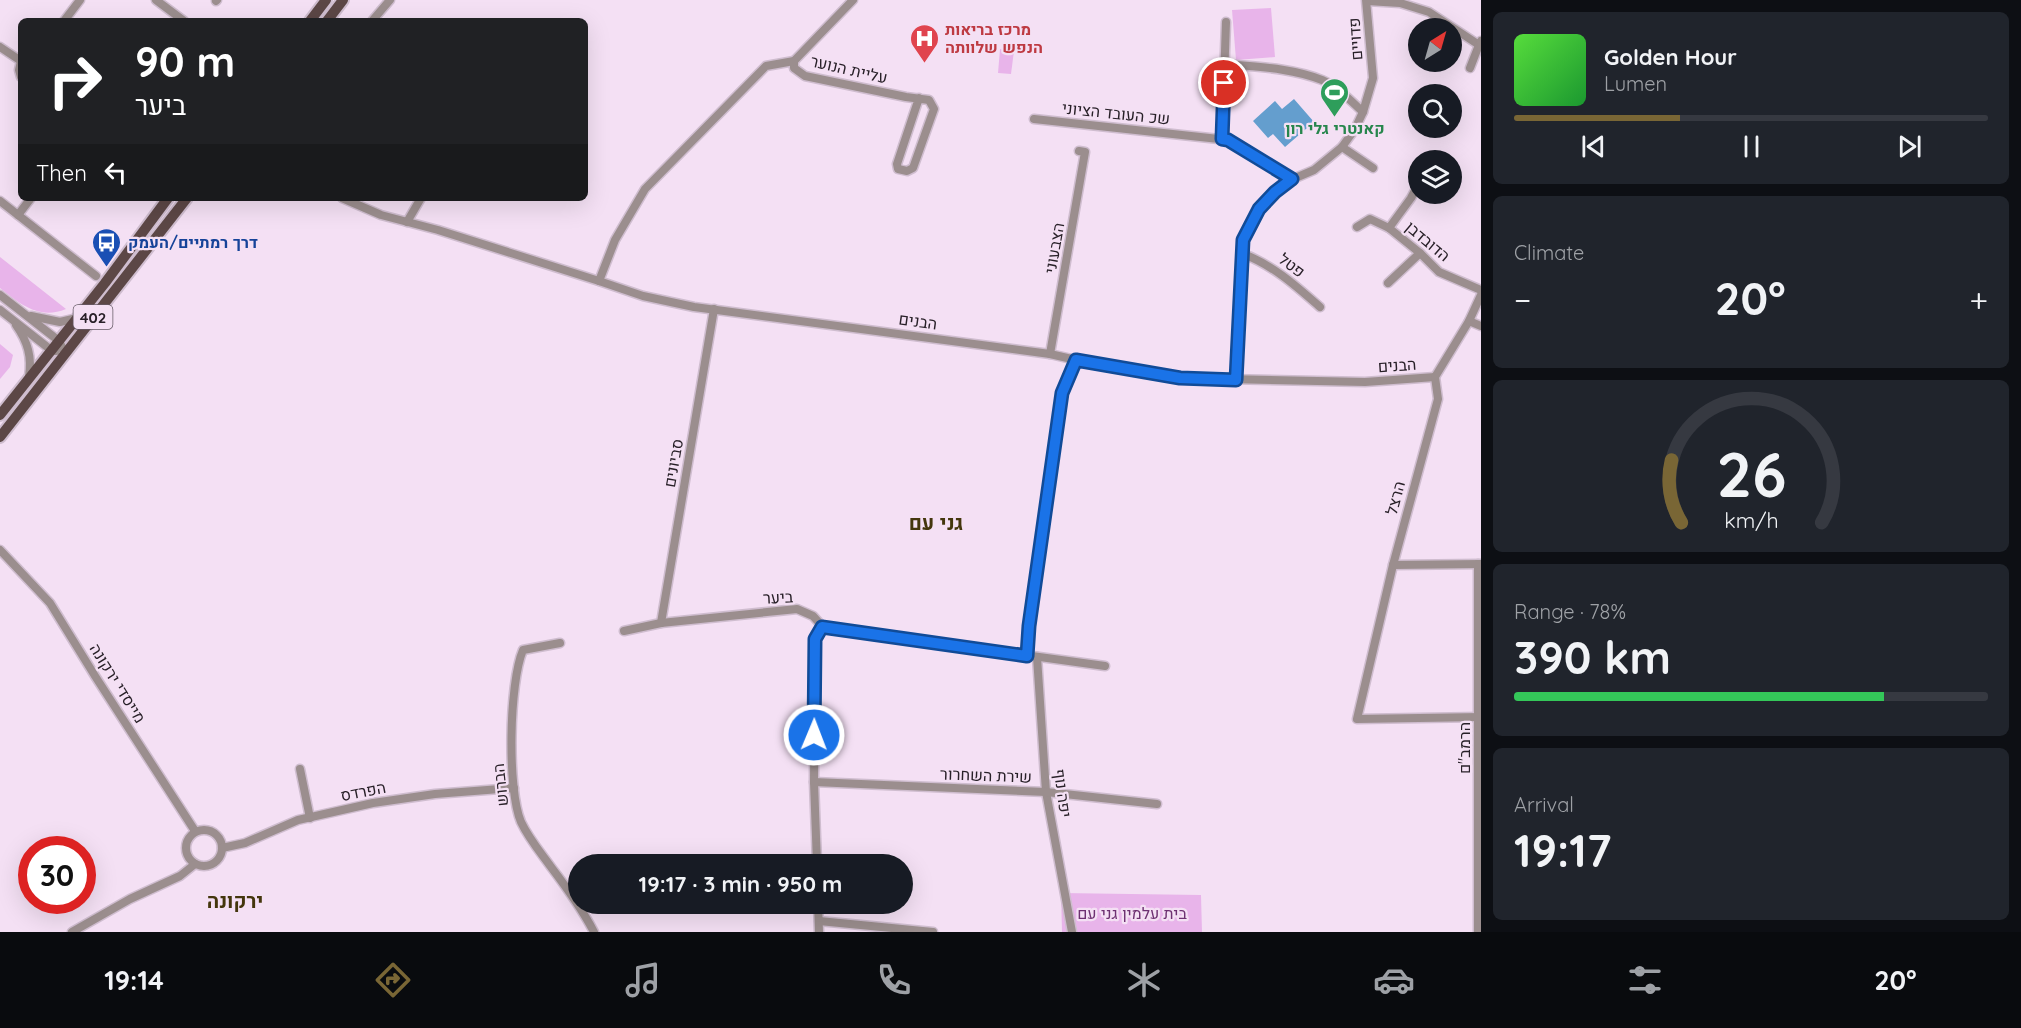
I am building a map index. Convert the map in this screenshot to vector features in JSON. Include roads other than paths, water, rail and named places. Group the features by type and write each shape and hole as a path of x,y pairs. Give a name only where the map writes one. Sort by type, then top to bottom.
{"main road":[{"path":"312,18 326,0"},
{"path":"329,18 343,0"},
{"name":"402","path":"0,415 166,201"},
{"name":"402","path":"0,437 185,201"}],"street":[{"path":"66,18 80,0"},
{"path":"156,0 180,18"},
{"path":"375,18 390,0"},
{"name":"עליית הנוער","path":"853,0 794,61 794,68 805,76 919,98"},
{"path":"1367,1 1400,3 1429,12 1480,43 1470,68"},
{"name":"פדויים","path":"1236,380 1243,240 1259,209 1275,192 1292,179 1314,170 1342,147 1355,129 1363,112 1373,78 1367,1"},
{"path":"1222,139 1226,22"},
{"path":"0,47 18,59"},
{"path":"599,281 615,240 645,189 766,66 794,61"},
{"path":"1225,64 1286,70 1324,81 1342,93 1363,112"},
{"path":"919,98 929,100 934,109 913,168 907,171 898,169 897,164 919,98"},
{"name":"שכ העובד הציוני","path":"1034,119 1228,140 1292,179"},
{"path":"1342,147 1373,168"},
{"name":"הצבעוני","path":"1050,354 1085,152 1079,151"},
{"path":"0,201 96,276"},
{"path":"18,215 29,201"},
{"name":"הבנים","path":"349,201 381,215 643,296 714,309 1050,354 1180,378 1365,382 1435,377"},
{"path":"407,222 420,201"},
{"path":"1389,228 1408,202"},
{"name":"הדובדבן","path":"1357,227 1370,219 1389,228 1439,272 1481,290"},
{"name":"פטל","path":"1241,253 1261,261 1282,274 1320,307"},
{"path":"1389,283 1420,253"},
{"path":"0,295 24,314 65,353"},
{"path":"1435,377 1469,321 1481,295"},
{"name":"סביונים","path":"661,623 714,309"},
{"path":"0,310 55,345"},
{"path":"24,314 51,322 77,318"},
{"path":"10,318 27,341 30,354 29,377"},
{"path":"1469,321 1481,326"},
{"path":"1027,656 1029,626 1062,393 1076,360"},
{"name":"הרצל","path":"1435,377 1438,399 1393,565 1357,719 1480,717"},
{"name":"מייסדי ירקונה","path":"2,553 50,603 195,831"},
{"name":"הרמב\"ם","path":"1393,565 1480,564 1478,932"},
{"name":"ביער","path":"624,631 661,623 797,609 813,616 822,627 1105,666"},
{"path":"817,854 814,782 815,639 822,627"},
{"name":"הברוש","path":"560,643 523,650 518,662 511,745 514,788 518,812 527,832 582,910 594,932"},
{"name":"יפה נוף","path":"1037,657 1046,792 1071,932"},
{"path":"300,769 310,818"},
{"name":"שירת השחרור","path":"814,782 1046,792 1157,804"},
{"name":"הפרדס","path":"222,848 245,843 298,819 373,803 424,795 514,788"},
{"path":"204,829 215,833 222,842 222,848 216,862 201,866 189,858 185,846 190,835 204,829"},
{"path":"72,932 130,899 180,876 195,864"},
{"path":"819,914 819,932"},
{"path":"819,921 933,932"},
{"path":"89,923 94,932"}],"water":[{"path":"1294,99 1314,122 1285,147 1273,134 1268,138 1253,121 1275,101 1282,109"}],"place":[{"name":"מרכז בריאות הנפש שלוותה","path":"924,64"},
{"name":"קאנטרי גלי רון","path":"1335,118"},
{"name":"דרך רמתיים/העמק","path":"107,268"}],"district":[{"name":"גני עם","path":"936,522"},
{"name":"ירקונה","path":"235,900"}],"park label":[{"name":"בית עלמין גני עם","path":"1132,913"}]}
